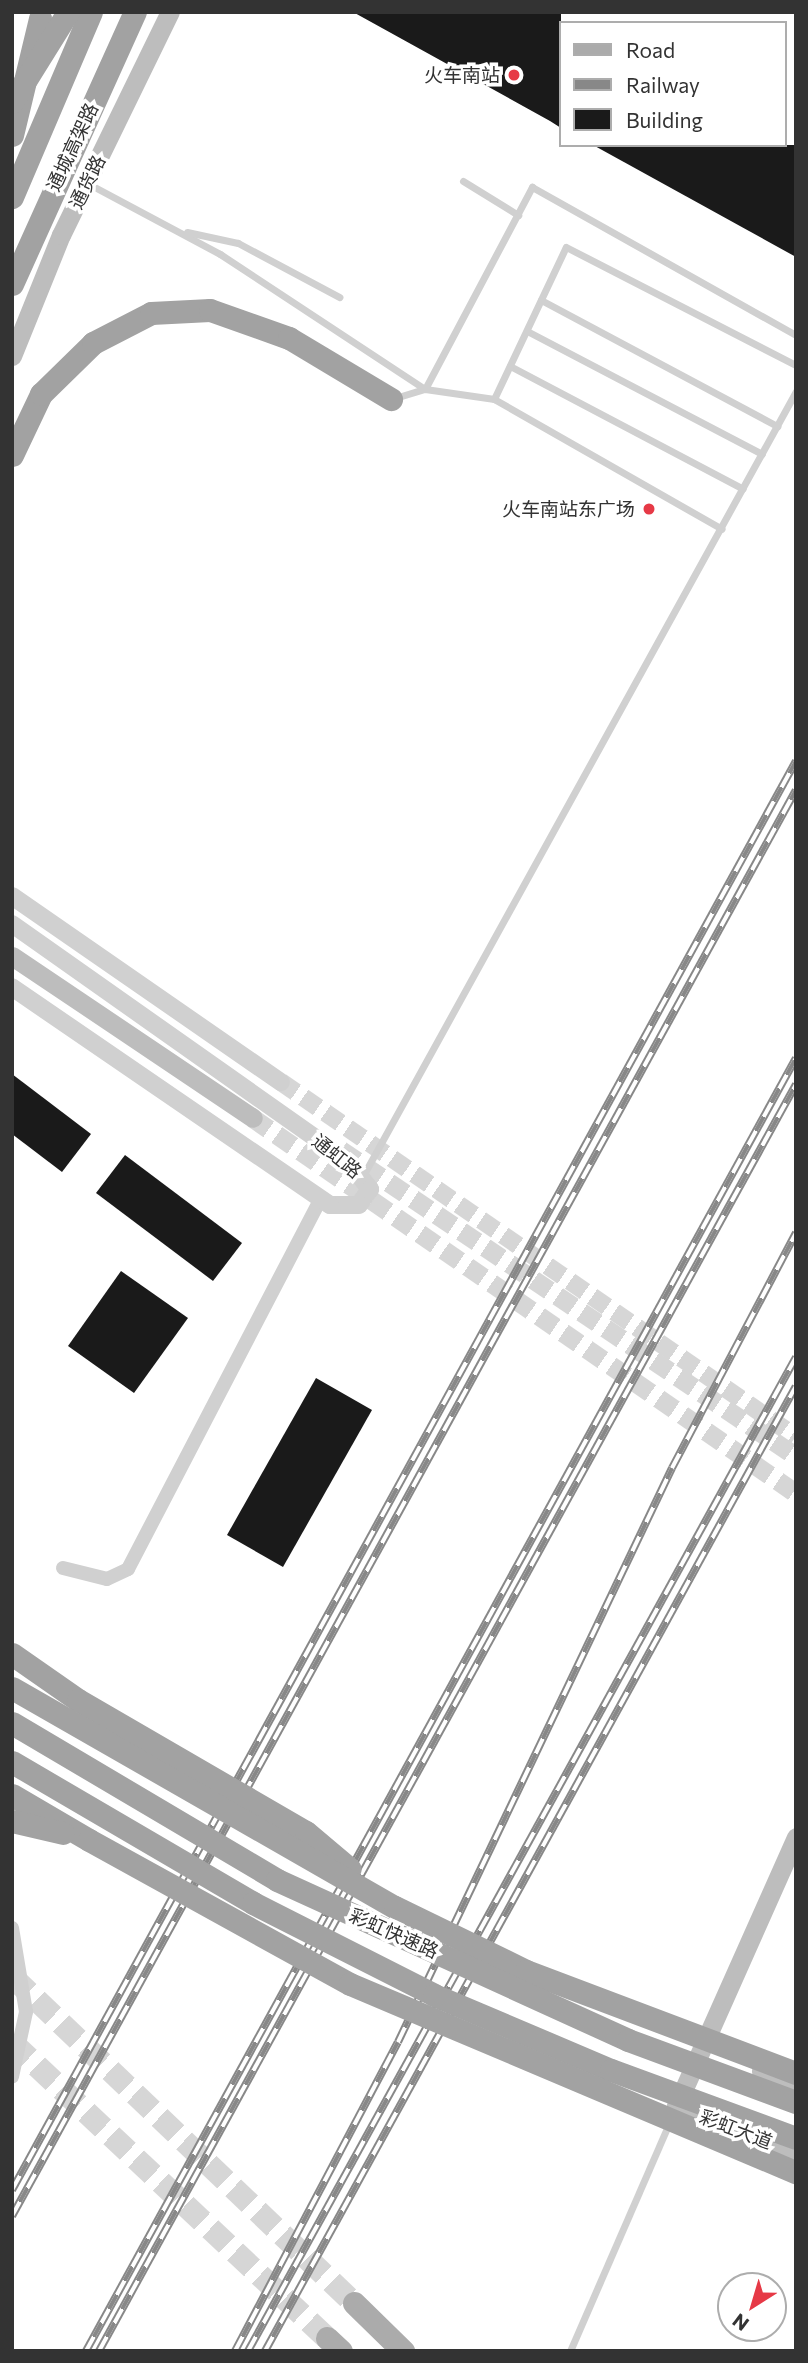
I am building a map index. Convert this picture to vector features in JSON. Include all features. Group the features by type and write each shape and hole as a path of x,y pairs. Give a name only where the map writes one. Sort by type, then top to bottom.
{"highway":[{"path":"12,102 68,12"},
{"name":"通城高架路","path":"12,197 91,12"},
{"name":"通城高架路","path":"12,284 135,12"},
{"path":"12,135 41,15"},
{"path":"12,455 41,394 93,343 151,313 210,310 289,338 391,400"},
{"path":"12,1654 78,1700 306,1832 395,1907"},
{"path":"12,1688 395,1907 538,1976 796,2073"},
{"name":"彩虹快速路","path":"12,1723 277,1880 628,2040 796,2102"},
{"name":"彩虹快速路","path":"12,1762 253,1903 434,1995 796,2138"},
{"path":"12,1795 351,1984 796,2172"},
{"path":"12,1821 89,1840"}],"main road":[{"name":"通货路","path":"12,356 86,183 170,12"},
{"path":"12,86 41,15"},
{"path":"12,956 253,1118"},
{"path":"676,2106 796,1837"},
{"path":"703,2045 796,2086"},
{"name":"彩虹大道","path":"676,2106 796,2152"},
{"path":"354,2303 403,2351"}],"street":[{"path":"12,896 281,1082"},
{"name":"通虹路","path":"12,924 364,1174 370,1189 359,1205 344,1208 321,1199 12,987"},
{"path":"63,1568 107,1579 128,1569 321,1199"},
{"path":"12,1928 26,2012 12,2077"}],"lane":[{"path":"463,181 518,215"},
{"path":"86,183 176,230 425,388 494,400 722,529"},
{"path":"391,400 425,388 533,187 796,335"},
{"path":"176,230 239,243 339,298"},
{"path":"494,400 566,247 796,365"},
{"path":"541,300 777,426"},
{"path":"527,331 762,454"},
{"path":"510,366 743,489"},
{"path":"364,1174 796,391"},
{"path":"570,2351 676,2106"}],"building":[{"name":"火车南站","path":"353,12 561,12 560,127"},
{"path":"796,145 796,257 597,147"},
{"path":"12,1074 91,1134 62,1172 12,1134"},
{"path":"125,1155 242,1243 213,1281 96,1193"},
{"path":"121,1271 188,1318 134,1393 68,1346"},
{"path":"316,1378 372,1410 283,1567 227,1535"}],"tunnel":[{"path":"281,1082 796,1437"},
{"path":"253,1118 796,1493"},
{"path":"341,1150 796,1456"},
{"path":"12,1976 354,2303"},
{"path":"12,2042 327,2338"}],"railway":[{"path":"12,2190 796,761"},
{"path":"12,2216 796,790"},
{"path":"86,2351 796,1058"},
{"path":"99,2351 796,1084"},
{"path":"235,2351 398,2042 672,1468 796,1233"},
{"path":"248,2351 796,1357"},
{"path":"265,2351 796,1386"}],"place":[{"name":"火车南站","path":"514,75"},
{"name":"火车南站东广场","path":"649,509"}]}
